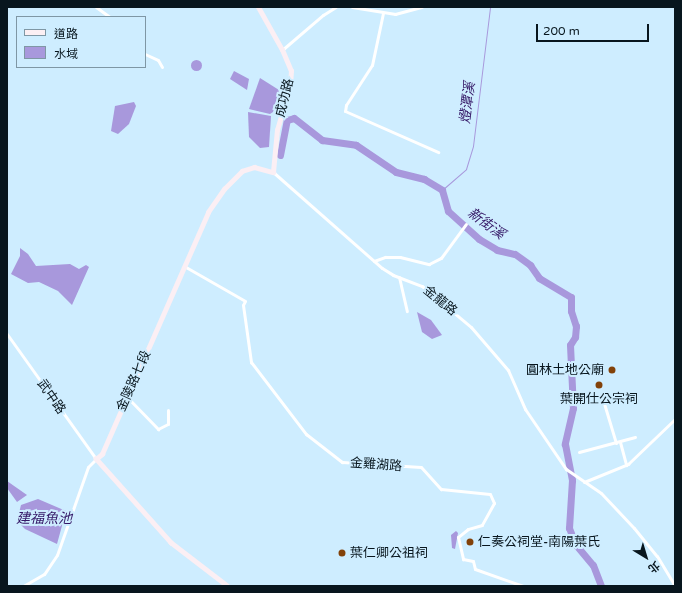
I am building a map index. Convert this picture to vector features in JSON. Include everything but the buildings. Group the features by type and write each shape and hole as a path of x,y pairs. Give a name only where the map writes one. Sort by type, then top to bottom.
{"street":[{"path":"96,7 109,16"},
{"name":"成功路","path":"258,7 282,50 291,78 277,130 274,172"},
{"path":"282,50 323,14 336,7"},
{"path":"352,7 383,13 404,13 422,7"},
{"path":"383,13 372,65 346,105 345,111 438,152"},
{"path":"146,54 158,60 162,67"},
{"name":"金陵路七段","path":"96,459 102,454 208,212 236,175 254,167 274,172"},
{"name":"金龍路","path":"274,172 374,261 399,277 422,286 435,295 471,327 508,370 525,409 566,469 584,482"},
{"path":"374,261 385,257 400,257 429,264 442,258 466,224"},
{"name":"金雞湖路","path":"184,266 245,301 243,305 251,362 306,434 342,462 421,467 441,489 490,494 494,503 482,525 468,529 458,537 463,559 473,561 475,569 524,586"},
{"path":"399,277 407,312"},
{"name":"武中路","path":"7,334 96,459"},
{"path":"127,397 158,429 168,424 168,410"},
{"path":"603,400 626,465"},
{"path":"584,482 626,465 675,419"},
{"path":"579,452 635,437"},
{"path":"23,586 44,574 58,555 88,467 96,459 171,543 227,586"},
{"path":"584,482 601,493 634,528 657,556 675,586"}],"water":[{"path":"194,60 198,60 200,61 200,69 194,70 191,67 191,63"},
{"path":"234,71 249,79 247,90 230,79"},
{"path":"260,78 279,90 273,112 270,114 249,109"},
{"path":"134,102 136,106 129,124 118,134 111,131 115,106"},
{"path":"248,112 271,116 269,147 260,148 249,137"},
{"path":"20,248 28,254 36,266 70,264 79,269 86,265 89,267 72,305 58,291 39,282 28,283 11,274 20,256"},
{"path":"417,312 431,320 442,335 432,339 422,332"},
{"path":"7,481 27,495 17,502 7,488"},
{"name":"建福魚池","path":"38,499 66,511 57,544 25,529 17,521 21,505"},
{"path":"456,531 458,533 455,549 452,548 451,535"}],"waterway":[{"name":"燈潭溪","path":"442,190 466,169 473,146 490,7"},
{"name":"新街溪","path":"280,155 287,120 294,118 322,140 356,145 396,172 424,179 442,190 448,211 479,239 497,250 515,254 530,265 539,278 571,297 571,311 576,326 575,337 570,345 573,408 565,444 572,480 569,528 576,545 593,565 601,586"}],"place":[{"name":"圓林土地公廟","path":"612,370"},
{"name":"葉開仕公宗祠","path":"599,385"},
{"name":"仁奏公祠堂-南陽葉氏","path":"470,542"},
{"name":"葉仁卿公祖祠","path":"342,553"}]}
